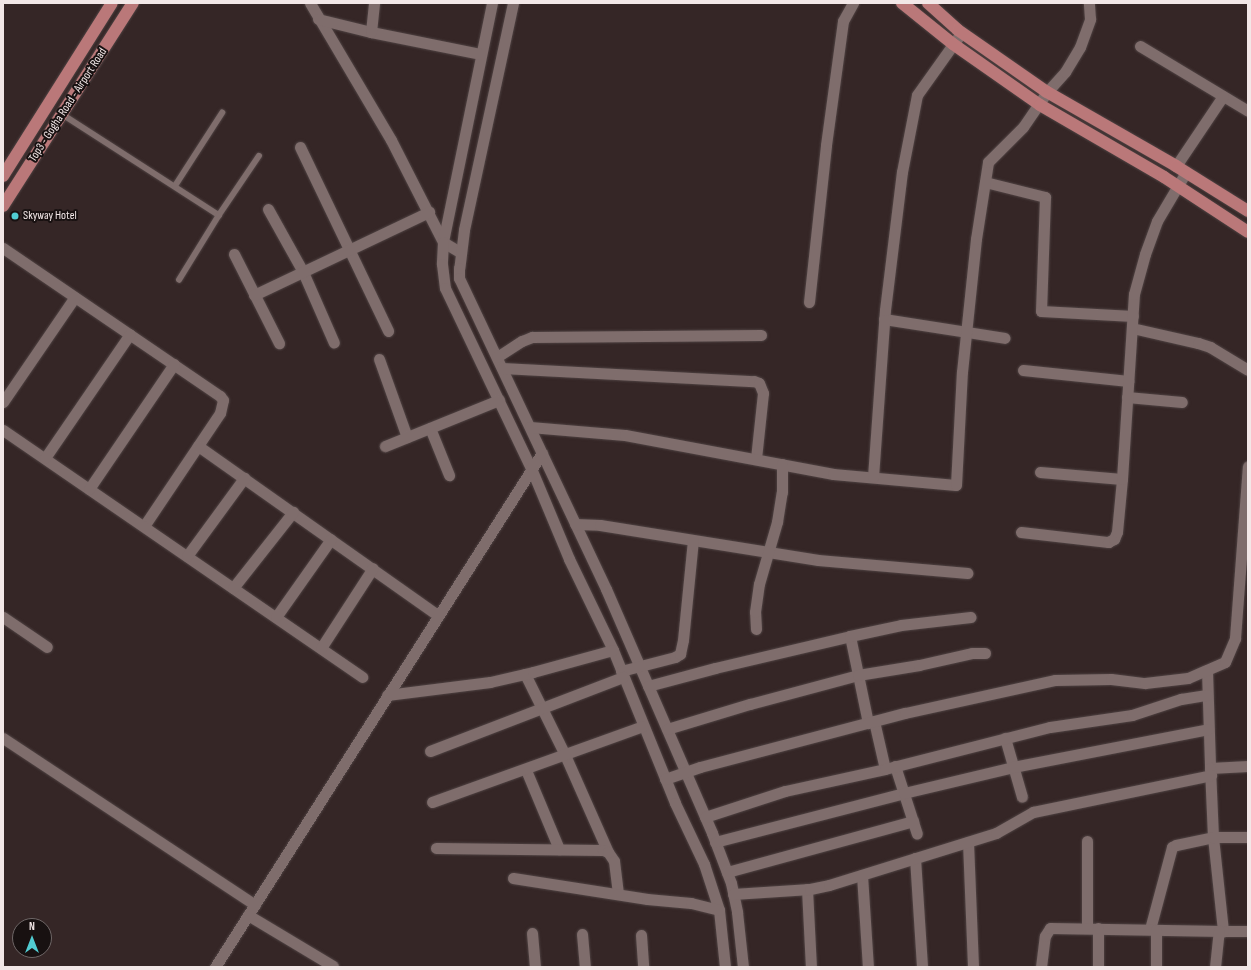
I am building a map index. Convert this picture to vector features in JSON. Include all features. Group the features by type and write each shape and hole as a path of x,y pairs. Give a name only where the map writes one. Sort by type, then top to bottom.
{"main road":[{"path":"3,176 112,3"},
{"name":"Top3 - Gogha Road - Airport Road","path":"3,206 133,3"},
{"path":"902,3 953,44 1040,105 1164,177 1248,232"},
{"path":"928,3 962,32 1047,92 1176,166 1248,211"}],"street":[{"path":"310,3 391,140 443,242 461,252"},
{"path":"371,32 374,3"},
{"path":"492,3 480,54 443,242 442,264 445,288 531,468 569,559 613,650 665,779 704,864 719,910 725,967"},
{"path":"514,3 464,230 459,278 500,362 640,667 715,842 734,894 743,967"},
{"path":"809,302 826,145 843,21 853,3"},
{"path":"530,427 626,435 833,474 956,485 962,372 976,239 988,162 1023,127 1040,105 1047,92 1065,72 1080,47 1090,19 1089,3"},
{"path":"318,18 371,32 480,54"},
{"path":"873,477 884,318 902,172 917,95 962,32"},
{"path":"1140,46 1248,111"},
{"path":"1176,166 1223,96"},
{"path":"300,147 388,331"},
{"path":"1021,532 1108,542 1114,539 1117,532 1122,479 1134,294 1145,254 1157,221 1186,172"},
{"path":"985,182 1045,196 1041,310 1133,316"},
{"path":"268,209 303,272 334,343"},
{"path":"254,295 429,212"},
{"path":"3,248 174,364 220,396 223,400 220,413 144,526"},
{"path":"234,254 279,343"},
{"path":"3,402 75,297"},
{"path":"884,318 1005,338"},
{"path":"1132,328 1210,347 1248,370"},
{"path":"45,458 130,334"},
{"path":"500,362 522,341 532,337 761,335"},
{"path":"380,359 407,437"},
{"path":"500,362 754,381 759,383 763,393 756,459"},
{"path":"88,488 174,364"},
{"path":"1023,370 1128,381"},
{"path":"1127,397 1182,402"},
{"path":"386,446 499,400"},
{"path":"430,428 449,475"},
{"path":"3,430 362,677"},
{"path":"198,446 332,538 438,615"},
{"path":"215,967 531,468 542,453"},
{"path":"756,629 755,612 759,584 769,552 782,492 782,464"},
{"path":"665,779 685,772 871,722 1055,680 1111,679 1145,683 1188,678 1226,662 1235,638 1248,466"},
{"path":"1040,472 1122,479"},
{"path":"187,556 244,478"},
{"path":"233,588 293,512"},
{"path":"575,524 600,525 818,560 967,573"},
{"path":"276,617 332,538"},
{"path":"430,751 541,708 640,667 675,657 680,654 682,648 693,540"},
{"path":"321,648 374,568"},
{"path":"648,686 850,636 902,625 971,617"},
{"path":"4,620 47,648"},
{"path":"850,636 858,675 871,722 890,767 904,793 917,834"},
{"path":"387,696 490,682 613,650"},
{"path":"667,729 750,704 858,675 919,665 972,653 985,653"},
{"path":"1207,670 1213,837 1221,931 1215,967"},
{"path":"525,674 566,755 608,852 614,861 618,894"},
{"path":"705,818 785,791 890,767 1050,727 1132,715 1181,699 1208,695"},
{"path":"432,802 526,770 644,726"},
{"path":"715,842 904,793 1013,767 1208,729"},
{"path":"3,738 255,905"},
{"path":"1005,738 1022,797"},
{"path":"734,894 807,889 829,885 1003,831 1033,812 1211,771 1248,766"},
{"path":"526,770 559,849"},
{"path":"727,872 913,821"},
{"path":"1156,967 1153,930 1172,847 1213,837 1248,837"},
{"path":"1087,841 1093,928 1098,967"},
{"path":"968,842 972,967"},
{"path":"436,848 603,850 608,852"},
{"path":"915,858 922,967"},
{"path":"862,875 868,967"},
{"path":"513,878 618,894 691,903 719,910"},
{"path":"807,889 811,967"},
{"path":"248,915 333,966"},
{"path":"1041,967 1047,931 1056,928 1248,932"},
{"path":"532,933 535,967"},
{"path":"582,934 585,967"},
{"path":"641,935 644,967"}],"lane":[{"path":"175,186 222,113"},
{"path":"62,114 219,215"},
{"path":"179,280 219,215 260,156"}],"place":[{"name":"Skyway Hotel","path":"15,216"}]}
